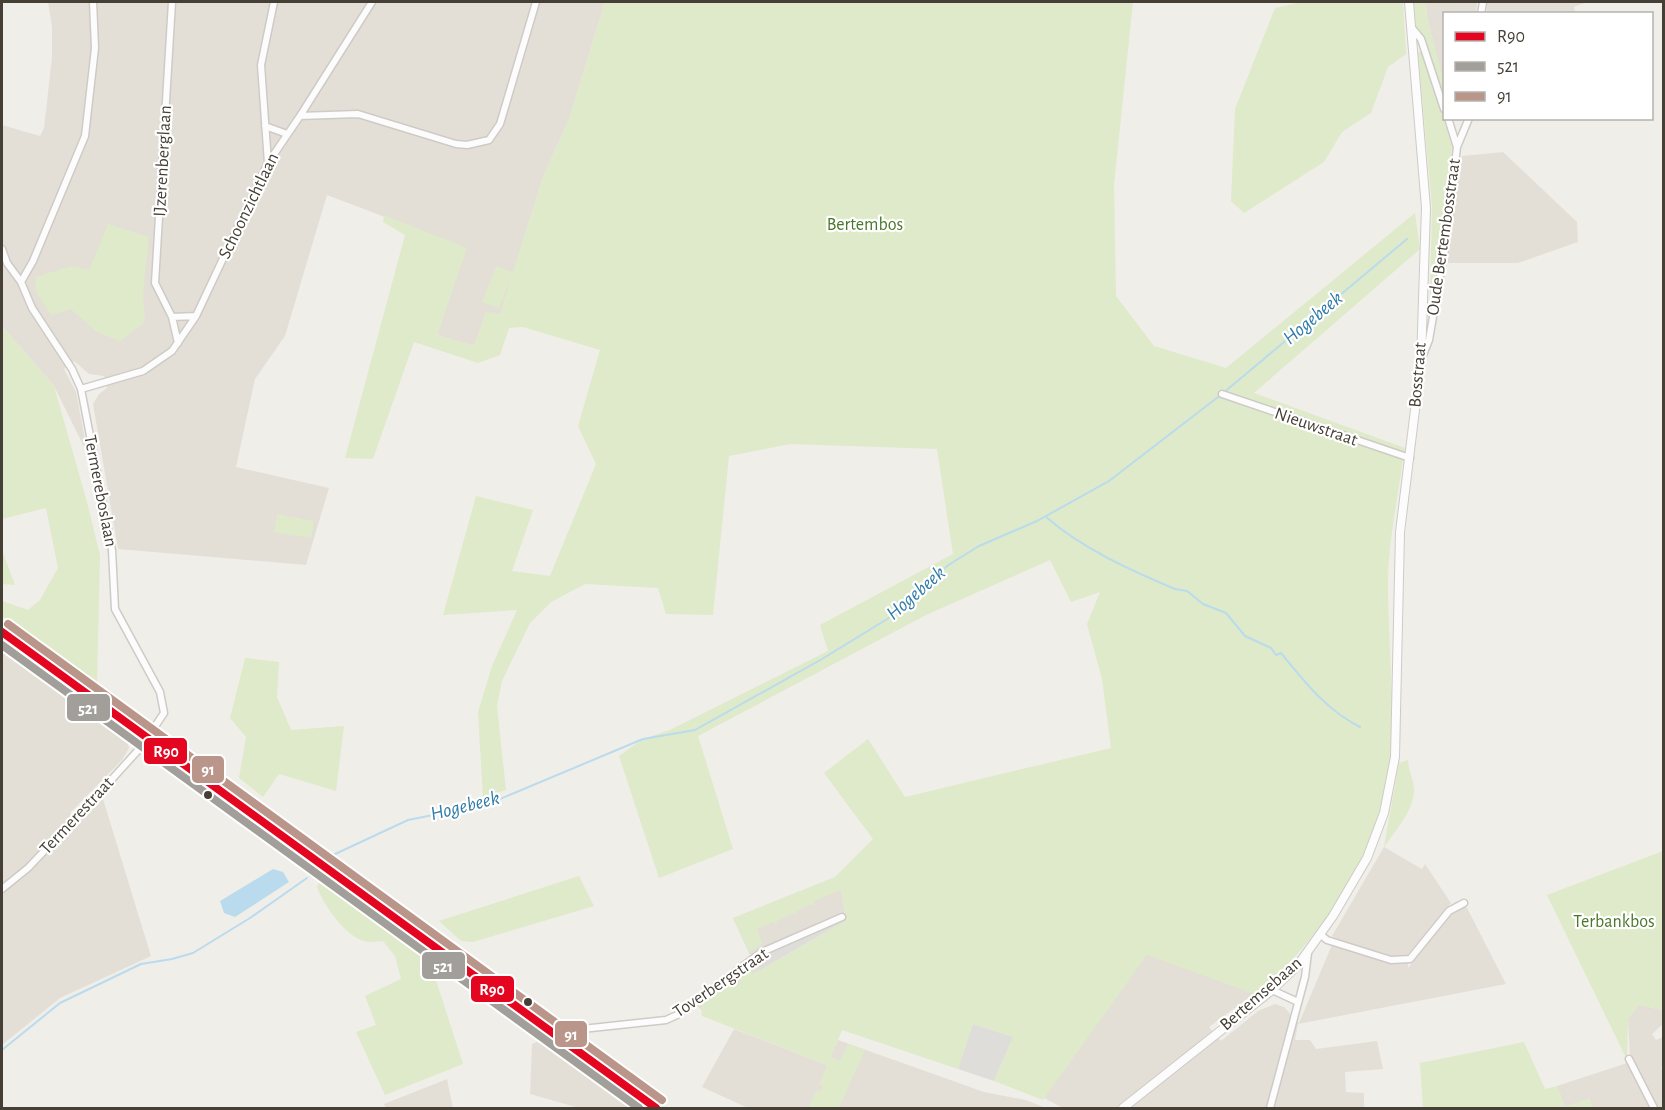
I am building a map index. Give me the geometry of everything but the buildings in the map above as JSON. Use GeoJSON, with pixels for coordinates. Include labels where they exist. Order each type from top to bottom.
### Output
{"type":"FeatureCollection","features":[{"type":"Feature","properties":{"kind":"main road"},"geometry":{"type":"LineString","coordinates":[[2,632],[656,1108]]}},
{"type":"Feature","properties":{"kind":"street"},"geometry":{"type":"LineString","coordinates":[[21,282],[33,261],[85,136],[95,48],[93,2]]}},
{"type":"Feature","properties":{"kind":"street","name":"IJzerenberglaan"},"geometry":{"type":"LineString","coordinates":[[172,2],[155,283],[172,317],[178,343]]}},
{"type":"Feature","properties":{"kind":"street"},"geometry":{"type":"LineString","coordinates":[[268,163],[261,65],[273,2]]}},
{"type":"Feature","properties":{"kind":"street","name":"Schoonzichtlaan"},"geometry":{"type":"LineString","coordinates":[[81,389],[143,371],[162,360],[178,343],[196,316],[268,163],[372,2]]}},
{"type":"Feature","properties":{"kind":"street"},"geometry":{"type":"LineString","coordinates":[[300,116],[358,114],[456,144],[479,144],[489,140],[500,124],[536,2]]}},
{"type":"Feature","properties":{"kind":"street","name":"Bosstraat"},"geometry":{"type":"LineString","coordinates":[[1395,748],[1400,532],[1421,361],[1426,208],[1409,2]]}},
{"type":"Feature","properties":{"kind":"street"},"geometry":{"type":"LineString","coordinates":[[1412,28],[1421,39],[1443,107]]}},
{"type":"Feature","properties":{"kind":"street","name":"Oude Bertembosstraat"},"geometry":{"type":"LineString","coordinates":[[1449,120],[1457,147]]}},
{"type":"Feature","properties":{"kind":"street","name":"Oude Bertembosstraat"},"geometry":{"type":"LineString","coordinates":[[1421,361],[1429,340],[1446,242],[1457,147],[1468,120]]}},
{"type":"Feature","properties":{"kind":"street"},"geometry":{"type":"LineString","coordinates":[[265,126],[287,134]]}},
{"type":"Feature","properties":{"kind":"street","name":"Termereboslaan"},"geometry":{"type":"LineString","coordinates":[[2,249],[21,282],[32,308],[72,369],[81,389],[112,550],[115,609],[164,700],[162,717],[148,738]]}},
{"type":"Feature","properties":{"kind":"street"},"geometry":{"type":"LineString","coordinates":[[172,317],[196,316]]}},
{"type":"Feature","properties":{"kind":"street","name":"Nieuwstraat"},"geometry":{"type":"LineString","coordinates":[[1222,394],[1410,458]]}},
{"type":"Feature","properties":{"kind":"street","name":"Termerestraat"},"geometry":{"type":"LineString","coordinates":[[2,889],[28,868],[148,738]]}},
{"type":"Feature","properties":{"kind":"street","name":"Bertemsebaan"},"geometry":{"type":"LineString","coordinates":[[1123,1108],[1272,990],[1321,935],[1367,858],[1377,835],[1390,790],[1395,748]]}},
{"type":"Feature","properties":{"kind":"street"},"geometry":{"type":"LineString","coordinates":[[1321,935],[1328,940],[1391,960],[1410,959],[1449,911],[1464,903]]}},
{"type":"Feature","properties":{"kind":"street","name":"Toverbergstraat"},"geometry":{"type":"LineString","coordinates":[[562,1040],[569,1033],[582,1029],[666,1020],[677,1015],[762,952],[842,917]]}},
{"type":"Feature","properties":{"kind":"street"},"geometry":{"type":"LineString","coordinates":[[1270,1108],[1305,977],[1308,952]]}},
{"type":"Feature","properties":{"kind":"street"},"geometry":{"type":"LineString","coordinates":[[1272,990],[1298,1002]]}},
{"type":"Feature","properties":{"kind":"street"},"geometry":{"type":"LineString","coordinates":[[1629,1059],[1654,1108]]}},
{"type":"Feature","properties":{"kind":"shaded area"},"geometry":{"type":"Polygon","coordinates":[[[48,2],[605,2],[569,119],[543,177],[500,315],[486,313],[474,346],[437,335],[466,248],[327,195],[285,336],[255,379],[236,467],[329,488],[306,565],[118,549],[93,404],[99,394],[107,388],[104,376],[89,374],[74,361],[64,369],[76,392],[88,455],[54,386],[2,326],[2,125],[40,136],[44,128],[52,57],[52,27],[48,2]]]}},
{"type":"Feature","properties":{"kind":"shaded area"},"geometry":{"type":"Polygon","coordinates":[[[1426,2],[1477,2],[1476,12],[1443,12],[1443,82],[1427,17],[1426,2]]]}},
{"type":"Feature","properties":{"kind":"shaded area"},"geometry":{"type":"Polygon","coordinates":[[[1487,2],[1587,2],[1574,7],[1575,12],[1487,12],[1487,2]]]}},
{"type":"Feature","properties":{"kind":"shaded area"},"geometry":{"type":"Polygon","coordinates":[[[1503,152],[1577,222],[1578,242],[1518,263],[1445,263],[1462,156],[1503,152]]]}},
{"type":"Feature","properties":{"kind":"shaded area"},"geometry":{"type":"Polygon","coordinates":[[[2,641],[127,738],[129,748],[122,760],[70,813],[83,819],[103,799],[151,956],[60,998],[2,1045],[2,641]]]}},
{"type":"Feature","properties":{"kind":"shaded area"},"geometry":{"type":"Polygon","coordinates":[[[1384,847],[1422,869],[1425,864],[1451,903],[1408,954],[1408,968],[1452,912],[1465,904],[1506,984],[1298,1024],[1295,1040],[1310,1040],[1316,1049],[1377,1041],[1383,1069],[1345,1072],[1346,1092],[1364,1093],[1364,1108],[1063,1108],[1044,1098],[1147,932],[1258,991],[1209,1027],[1221,1041],[1258,1011],[1275,1004],[1284,1007],[1299,1023],[1331,947],[1334,937],[1332,936],[1384,847]]]}},
{"type":"Feature","properties":{"kind":"shaded area"},"geometry":{"type":"Polygon","coordinates":[[[841,890],[846,920],[753,974],[759,1011],[702,1010],[690,1001],[750,955],[733,918],[841,890]]]}},
{"type":"Feature","properties":{"kind":"shaded area"},"geometry":{"type":"Polygon","coordinates":[[[842,917],[846,920],[760,970],[752,960],[842,917]]]}},
{"type":"Feature","properties":{"kind":"shaded area"},"geometry":{"type":"Polygon","coordinates":[[[1639,1005],[1663,1010],[1663,1024],[1652,1034],[1656,1040],[1663,1037],[1663,1067],[1661,1068],[1663,1108],[1593,1108],[1589,1099],[1565,1107],[1557,1086],[1627,1063],[1638,1083],[1644,1081],[1630,1058],[1628,1018],[1639,1005]]]}},
{"type":"Feature","properties":{"kind":"shaded area"},"geometry":{"type":"Polygon","coordinates":[[[973,1024],[1013,1037],[994,1081],[958,1069],[973,1024]]]}},
{"type":"Feature","properties":{"kind":"shaded area"},"geometry":{"type":"Polygon","coordinates":[[[734,1029],[827,1065],[838,1040],[984,1092],[1026,1100],[1046,1108],[748,1108],[702,1087],[734,1029]]]}},
{"type":"Feature","properties":{"kind":"shaded area"},"geometry":{"type":"Polygon","coordinates":[[[541,1040],[634,1108],[579,1108],[530,1094],[532,1044],[541,1040]]]}},
{"type":"Feature","properties":{"kind":"shaded area"},"geometry":{"type":"Polygon","coordinates":[[[447,1079],[453,1108],[386,1108],[384,1104],[447,1079]]]}},
{"type":"Feature","properties":{"kind":"green space","name":"Bertembos"},"geometry":{"type":"Polygon","coordinates":[[[605,2],[1133,2],[1114,185],[1116,296],[1154,346],[1226,368],[1415,213],[1420,249],[1254,393],[1405,448],[1388,567],[1391,746],[1378,818],[1365,851],[1329,914],[1283,970],[1257,995],[1147,955],[1043,1100],[994,1081],[1013,1037],[973,1024],[958,1069],[842,1030],[831,1057],[840,1061],[848,1044],[865,1050],[839,1108],[808,1108],[816,1091],[819,1092],[823,1086],[819,1084],[827,1065],[702,1016],[701,1006],[731,981],[735,986],[740,985],[738,976],[750,967],[753,974],[846,920],[841,890],[814,901],[816,906],[812,904],[796,911],[797,915],[793,913],[777,921],[775,925],[774,922],[757,929],[762,944],[749,952],[733,918],[835,877],[873,839],[824,773],[868,739],[905,797],[1111,748],[1102,679],[1087,624],[1100,592],[1071,602],[1050,560],[926,615],[698,736],[733,849],[659,878],[619,756],[643,739],[670,730],[828,651],[820,625],[953,554],[937,449],[791,444],[729,456],[713,615],[666,614],[658,588],[585,584],[551,602],[530,623],[502,681],[497,706],[506,790],[483,797],[478,712],[492,666],[517,610],[443,615],[476,496],[533,510],[512,571],[550,576],[596,464],[578,426],[600,350],[523,327],[509,328],[500,355],[478,363],[414,342],[373,459],[345,458],[405,235],[383,222],[384,215],[467,248],[437,335],[474,346],[486,312],[500,314],[543,177],[569,119],[605,2]]]}},
{"type":"Feature","properties":{"kind":"green space"},"geometry":{"type":"Polygon","coordinates":[[[1302,2],[1403,2],[1406,54],[1388,67],[1371,113],[1342,132],[1324,162],[1244,213],[1231,201],[1235,109],[1275,8],[1302,2]]]}},
{"type":"Feature","properties":{"kind":"green space"},"geometry":{"type":"Polygon","coordinates":[[[1414,2],[1426,2],[1429,26],[1441,73],[1443,94],[1421,33],[1416,28],[1414,2]]]}},
{"type":"Feature","properties":{"kind":"green space"},"geometry":{"type":"Polygon","coordinates":[[[1418,52],[1422,52],[1452,146],[1442,242],[1430,300],[1432,206],[1418,52]]]}},
{"type":"Feature","properties":{"kind":"green space"},"geometry":{"type":"Polygon","coordinates":[[[108,224],[149,237],[143,293],[145,322],[120,341],[97,332],[71,309],[51,315],[36,292],[35,277],[72,266],[89,270],[108,224]]]}},
{"type":"Feature","properties":{"kind":"green space"},"geometry":{"type":"Polygon","coordinates":[[[496,266],[513,272],[499,308],[482,302],[496,266]]]}},
{"type":"Feature","properties":{"kind":"green space"},"geometry":{"type":"Polygon","coordinates":[[[2,326],[54,386],[87,502],[100,555],[97,682],[2,616],[2,601],[28,610],[40,600],[58,568],[46,508],[2,519],[2,326]]]}},
{"type":"Feature","properties":{"kind":"green space"},"geometry":{"type":"Polygon","coordinates":[[[277,514],[314,521],[311,538],[274,532],[277,514]]]}},
{"type":"Feature","properties":{"kind":"green space"},"geometry":{"type":"Polygon","coordinates":[[[2,550],[15,585],[2,584],[2,550]]]}},
{"type":"Feature","properties":{"kind":"green space"},"geometry":{"type":"Polygon","coordinates":[[[245,658],[279,662],[277,697],[291,730],[344,726],[336,791],[279,774],[263,797],[239,778],[246,737],[230,718],[245,658]]]}},
{"type":"Feature","properties":{"kind":"green space"},"geometry":{"type":"Polygon","coordinates":[[[1408,760],[1414,788],[1413,800],[1384,847],[1399,763],[1408,760]]]}},
{"type":"Feature","properties":{"kind":"green space","name":"Terbankbos"},"geometry":{"type":"Polygon","coordinates":[[[1663,851],[1663,1010],[1639,1005],[1628,1018],[1627,1060],[1547,895],[1663,851]]]}},
{"type":"Feature","properties":{"kind":"green space"},"geometry":{"type":"Polygon","coordinates":[[[323,875],[446,969],[435,977],[463,1064],[385,1095],[356,1032],[376,1025],[365,996],[401,979],[395,956],[383,941],[364,941],[349,933],[342,926],[329,910],[317,887],[323,875]]]}},
{"type":"Feature","properties":{"kind":"green space"},"geometry":{"type":"Polygon","coordinates":[[[579,876],[594,906],[473,942],[461,941],[439,921],[579,876]]]}},
{"type":"Feature","properties":{"kind":"green space"},"geometry":{"type":"Polygon","coordinates":[[[1524,1042],[1545,1089],[1557,1086],[1565,1107],[1589,1099],[1593,1108],[1423,1108],[1420,1063],[1524,1042]]]}},
{"type":"Feature","properties":{"kind":"water"},"geometry":{"type":"Polygon","coordinates":[[[273,869],[283,872],[289,882],[235,917],[224,913],[220,901],[273,869]]]}},
{"type":"Feature","properties":{"kind":"waterway","name":"Hogebeek"},"geometry":{"type":"LineString","coordinates":[[333,855],[408,820],[488,804],[643,739],[695,730],[822,659],[897,613],[916,590],[950,564],[979,546],[1037,521],[1109,481],[1222,394],[1407,239]]}},
{"type":"Feature","properties":{"kind":"waterway"},"geometry":{"type":"LineString","coordinates":[[1046,517],[1075,539],[1108,558],[1175,589],[1187,591],[1203,604],[1226,613],[1245,636],[1271,648],[1276,655],[1281,653],[1326,704],[1360,727]]}},
{"type":"Feature","properties":{"kind":"waterway","name":"Hogebeek"},"geometry":{"type":"LineString","coordinates":[[310,876],[315,872]]}},
{"type":"Feature","properties":{"kind":"waterway","name":"Hogebeek"},"geometry":{"type":"LineString","coordinates":[[2,1050],[60,1003],[141,964],[193,953],[250,918],[307,878]]}},
{"type":"Feature","properties":{"kind":"transit line","name":"91"},"geometry":{"type":"LineString","coordinates":[[8,624],[662,1100]]}},
{"type":"Feature","properties":{"kind":"transit line","name":"R90"},"geometry":{"type":"LineString","coordinates":[[2,632],[656,1108]]}},
{"type":"Feature","properties":{"kind":"transit line","name":"521"},"geometry":{"type":"LineString","coordinates":[[2,645],[639,1108]]}}]}
